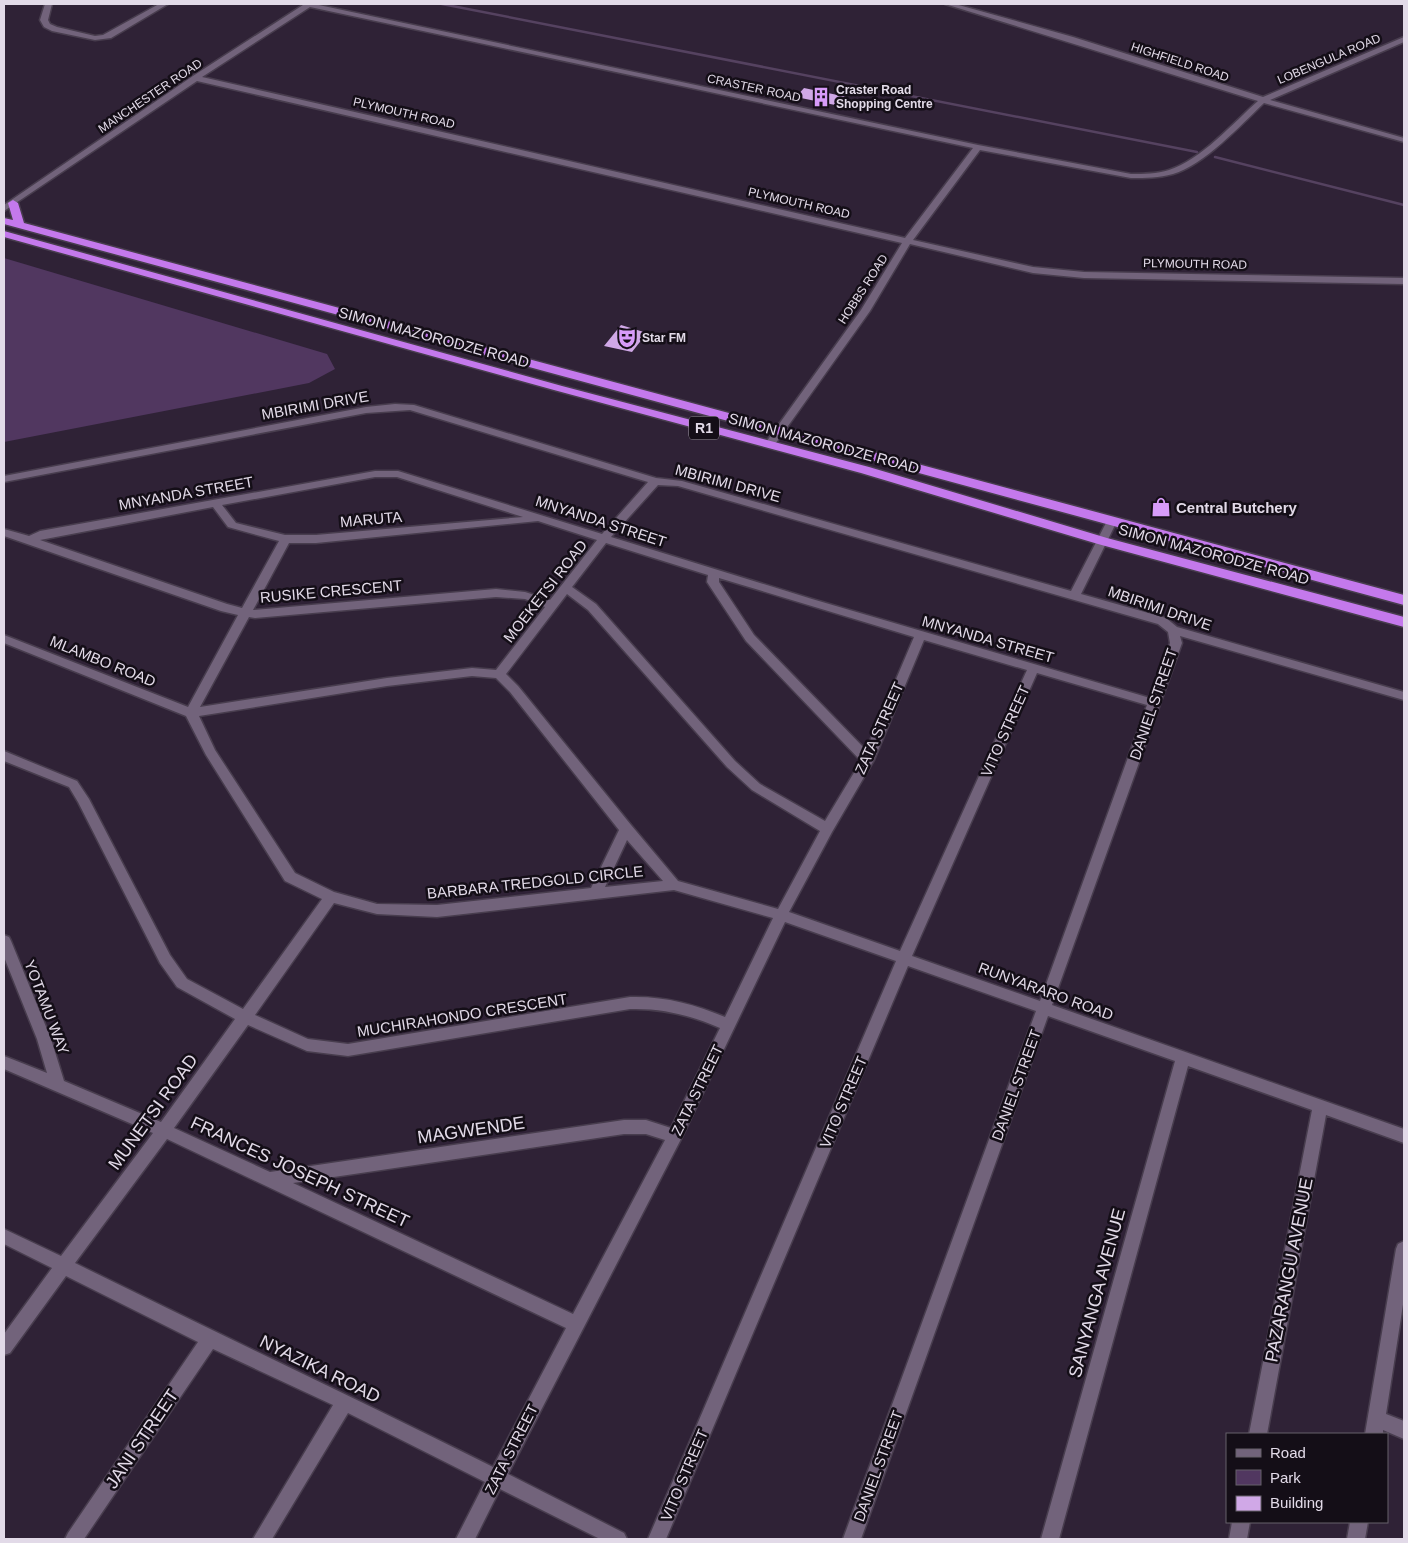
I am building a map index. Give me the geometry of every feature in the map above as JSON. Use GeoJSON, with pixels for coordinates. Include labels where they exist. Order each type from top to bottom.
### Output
{"type":"FeatureCollection","features":[{"type":"Feature","properties":{"kind":"highway"},"geometry":{"type":"LineString","coordinates":[[8,206],[19,225]]}},
{"type":"Feature","properties":{"kind":"highway","name":"SIMON MAZORODZE ROAD"},"geometry":{"type":"LineString","coordinates":[[4,220],[1404,600]]}},
{"type":"Feature","properties":{"kind":"highway"},"geometry":{"type":"LineString","coordinates":[[4,226],[24,232],[39,244]]}},
{"type":"Feature","properties":{"kind":"highway","name":"SIMON MAZORODZE ROAD"},"geometry":{"type":"LineString","coordinates":[[4,234],[865,470],[1103,541],[1404,622]]}},
{"type":"Feature","properties":{"kind":"highway"},"geometry":{"type":"LineString","coordinates":[[778,431],[793,443],[836,454],[865,470]]}},
{"type":"Feature","properties":{"kind":"street"},"geometry":{"type":"LineString","coordinates":[[48,4],[44,20],[47,25],[55,29],[95,38],[108,36],[164,4]]}},
{"type":"Feature","properties":{"kind":"street","name":"CRASTER ROAD"},"geometry":{"type":"LineString","coordinates":[[308,4],[978,146],[1131,176],[1155,176],[1186,166],[1215,144],[1263,100]]}},
{"type":"Feature","properties":{"kind":"street","name":"MANCHESTER ROAD"},"geometry":{"type":"LineString","coordinates":[[8,206],[308,4]]}},
{"type":"Feature","properties":{"kind":"street","name":"HIGHFIELD ROAD"},"geometry":{"type":"LineString","coordinates":[[948,4],[1263,100],[1404,140]]}},
{"type":"Feature","properties":{"kind":"street","name":"LOBENGULA ROAD"},"geometry":{"type":"LineString","coordinates":[[1263,100],[1404,39]]}},
{"type":"Feature","properties":{"kind":"street","name":"PLYMOUTH ROAD"},"geometry":{"type":"LineString","coordinates":[[196,78],[1053,273],[1404,281]]}},
{"type":"Feature","properties":{"kind":"street","name":"HOBBS ROAD"},"geometry":{"type":"LineString","coordinates":[[769,445],[865,311],[908,240],[978,146]]}},
{"type":"Feature","properties":{"kind":"street","name":"MBIRIMI DRIVE"},"geometry":{"type":"LineString","coordinates":[[4,479],[394,407],[411,407],[655,481],[678,483],[1075,595],[1162,621],[1173,630],[1404,696]]}},
{"type":"Feature","properties":{"kind":"street","name":"MNYANDA STREET"},"geometry":{"type":"LineString","coordinates":[[30,540],[40,534],[389,473],[541,518],[920,636],[1034,667],[1154,703]]}},
{"type":"Feature","properties":{"kind":"street","name":"MOEKETSI ROAD"},"geometry":{"type":"LineString","coordinates":[[499,674],[604,538],[655,481]]}},
{"type":"Feature","properties":{"kind":"street","name":"MARUTA"},"geometry":{"type":"LineString","coordinates":[[216,504],[232,525],[285,539],[316,539],[541,518]]}},
{"type":"Feature","properties":{"kind":"street"},"geometry":{"type":"LineString","coordinates":[[1075,595],[1112,521]]}},
{"type":"Feature","properties":{"kind":"street","name":"RUSIKE CRESCENT"},"geometry":{"type":"LineString","coordinates":[[4,532],[216,605],[255,614],[496,593],[517,593],[533,596],[552,606]]}},
{"type":"Feature","properties":{"kind":"street"},"geometry":{"type":"LineString","coordinates":[[191,713],[285,539]]}},
{"type":"Feature","properties":{"kind":"street"},"geometry":{"type":"LineString","coordinates":[[714,573],[712,582],[750,638],[868,760]]}},
{"type":"Feature","properties":{"kind":"street"},"geometry":{"type":"LineString","coordinates":[[566,588],[592,606],[737,770],[756,786],[827,829]]}},
{"type":"Feature","properties":{"kind":"street","name":"DANIEL STREET"},"geometry":{"type":"LineString","coordinates":[[852,1539],[1176,643],[1173,630]]}},
{"type":"Feature","properties":{"kind":"street","name":"ZATA STREET"},"geometry":{"type":"LineString","coordinates":[[465,1539],[675,1136],[781,915],[827,829],[868,760],[920,636]]}},
{"type":"Feature","properties":{"kind":"street","name":"MLAMBO ROAD"},"geometry":{"type":"LineString","coordinates":[[4,639],[191,713]]}},
{"type":"Feature","properties":{"kind":"street","name":"VITO STREET"},"geometry":{"type":"LineString","coordinates":[[657,1539],[904,958],[1034,667]]}},
{"type":"Feature","properties":{"kind":"street"},"geometry":{"type":"LineString","coordinates":[[191,713],[437,675],[472,672],[499,674]]}},
{"type":"Feature","properties":{"kind":"street","name":"BARBARA TREDGOLD CIRCLE"},"geometry":{"type":"LineString","coordinates":[[499,674],[514,689],[626,829],[674,885]]}},
{"type":"Feature","properties":{"kind":"street","name":"BARBARA TREDGOLD CIRCLE"},"geometry":{"type":"LineString","coordinates":[[191,713],[210,752],[290,877],[331,897],[377,909],[437,911],[596,892],[674,885]]}},
{"type":"Feature","properties":{"kind":"street","name":"MUCHIRAHONDO CRESCENT"},"geometry":{"type":"LineString","coordinates":[[4,756],[73,784],[83,799],[165,959],[182,983],[245,1017],[307,1045],[348,1050],[630,1003],[654,1002],[672,1005],[729,1025]]}},
{"type":"Feature","properties":{"kind":"street"},"geometry":{"type":"LineString","coordinates":[[596,892],[626,829]]}},
{"type":"Feature","properties":{"kind":"street","name":"RUNYARARO ROAD"},"geometry":{"type":"LineString","coordinates":[[674,885],[781,915],[1045,1007],[1404,1136]]}},
{"type":"Feature","properties":{"kind":"street","name":"MUNETSI ROAD"},"geometry":{"type":"LineString","coordinates":[[4,1347],[164,1130],[331,897]]}},
{"type":"Feature","properties":{"kind":"street","name":"YOTAMU WAY"},"geometry":{"type":"LineString","coordinates":[[4,941],[44,1039],[58,1086]]}},
{"type":"Feature","properties":{"kind":"street","name":"SANYANGA AVENUE"},"geometry":{"type":"LineString","coordinates":[[1050,1539],[1182,1057]]}},
{"type":"Feature","properties":{"kind":"street","name":"FRANCES JOSEPH STREET"},"geometry":{"type":"LineString","coordinates":[[4,1062],[164,1130],[271,1179],[576,1324]]}},
{"type":"Feature","properties":{"kind":"street","name":"PAZARANGU AVENUE"},"geometry":{"type":"LineString","coordinates":[[1258,1433],[1320,1106]]}},
{"type":"Feature","properties":{"kind":"street","name":"MAGWENDE"},"geometry":{"type":"LineString","coordinates":[[271,1179],[624,1127],[646,1127],[675,1136]]}},
{"type":"Feature","properties":{"kind":"street","name":"NYAZIKA ROAD"},"geometry":{"type":"LineString","coordinates":[[4,1236],[210,1339],[345,1402],[618,1539]]}},
{"type":"Feature","properties":{"kind":"street"},"geometry":{"type":"LineString","coordinates":[[1404,1249],[1375,1426],[1404,1430]]}},
{"type":"Feature","properties":{"kind":"street","name":"JANI STREET"},"geometry":{"type":"LineString","coordinates":[[74,1539],[210,1339]]}},
{"type":"Feature","properties":{"kind":"street"},"geometry":{"type":"LineString","coordinates":[[262,1539],[345,1402]]}},
{"type":"Feature","properties":{"kind":"street"},"geometry":{"type":"LineString","coordinates":[[1238,1539],[1241,1523]]}},
{"type":"Feature","properties":{"kind":"street"},"geometry":{"type":"LineString","coordinates":[[1356,1539],[1359,1523]]}},
{"type":"Feature","properties":{"kind":"green space"},"geometry":{"type":"Polygon","coordinates":[[[4,258],[327,354],[335,369],[309,383],[4,442],[4,258]]]}},
{"type":"Feature","properties":{"kind":"building","name":"Craster Road Shopping Centre"},"geometry":{"type":"Polygon","coordinates":[[[804,88],[847,97],[840,106],[796,97],[804,88]]]}},
{"type":"Feature","properties":{"kind":"building","name":"Star FM"},"geometry":{"type":"Polygon","coordinates":[[[621,325],[647,333],[632,352],[604,346],[621,325]]]}},
{"type":"Feature","properties":{"kind":"waterway"},"geometry":{"type":"LineString","coordinates":[[442,4],[1197,152]]}},
{"type":"Feature","properties":{"kind":"waterway"},"geometry":{"type":"LineString","coordinates":[[1215,157],[1404,205]]}},
{"type":"Feature","properties":{"kind":"place","name":"Craster Road Shopping Centre"},"geometry":{"type":"Point","coordinates":[821,97]}},
{"type":"Feature","properties":{"kind":"place","name":"Star FM"},"geometry":{"type":"Point","coordinates":[627,338]}},
{"type":"Feature","properties":{"kind":"place","name":"Central Butchery"},"geometry":{"type":"Point","coordinates":[1161,507]}}]}
